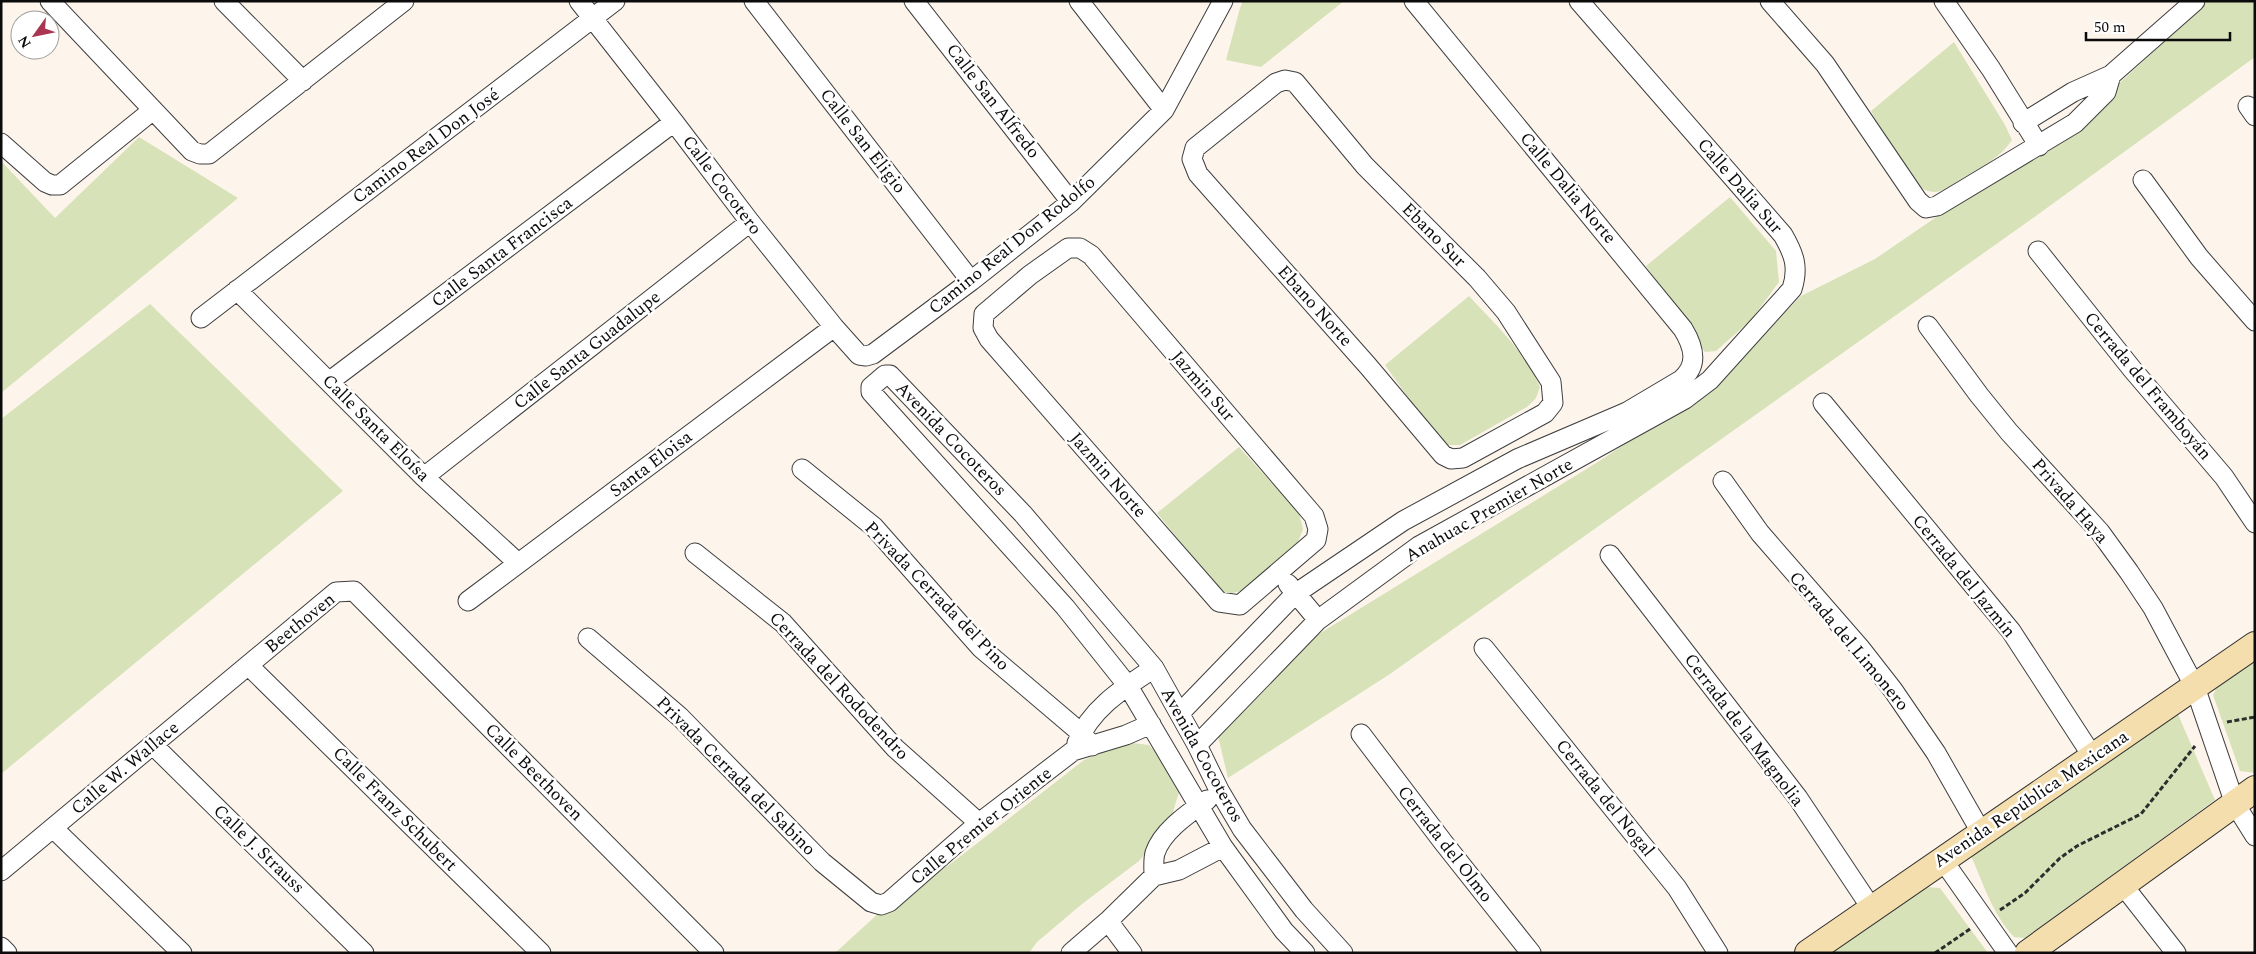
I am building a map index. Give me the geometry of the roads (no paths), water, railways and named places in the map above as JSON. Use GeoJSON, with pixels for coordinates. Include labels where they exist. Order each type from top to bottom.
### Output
{"type":"FeatureCollection","features":[{"type":"Feature","properties":{"kind":"main road","name":"Avenida República Mexicana"},"geometry":{"type":"LineString","coordinates":[[1808,953],[1981,832],[2255,646]]}},
{"type":"Feature","properties":{"kind":"main road"},"geometry":{"type":"LineString","coordinates":[[2028,953],[2245,797]]}},
{"type":"Feature","properties":{"kind":"street"},"geometry":{"type":"LineString","coordinates":[[50,1],[192,151],[200,154],[209,154],[402,2]]}},
{"type":"Feature","properties":{"kind":"street"},"geometry":{"type":"LineString","coordinates":[[224,1],[303,81]]}},
{"type":"Feature","properties":{"kind":"street","name":"Calle Cocotero"},"geometry":{"type":"LineString","coordinates":[[579,1],[834,327],[859,355],[873,354]]}},
{"type":"Feature","properties":{"kind":"street","name":"Camino Real Don José"},"geometry":{"type":"LineString","coordinates":[[201,318],[615,1]]}},
{"type":"Feature","properties":{"kind":"street","name":"Calle San Eligio"},"geometry":{"type":"LineString","coordinates":[[754,1],[971,281]]}},
{"type":"Feature","properties":{"kind":"street","name":"Calle San Alfredo"},"geometry":{"type":"LineString","coordinates":[[914,1],[1071,202]]}},
{"type":"Feature","properties":{"kind":"street"},"geometry":{"type":"LineString","coordinates":[[1079,1],[1164,110]]}},
{"type":"Feature","properties":{"kind":"street","name":"Camino Real Don Rodolfo"},"geometry":{"type":"LineString","coordinates":[[873,354],[971,281],[1071,202],[1164,110],[1223,1]]}},
{"type":"Feature","properties":{"kind":"street","name":"Calle Dalia Norte"},"geometry":{"type":"LineString","coordinates":[[1414,1],[1683,329],[1694,352],[1693,363]]}},
{"type":"Feature","properties":{"kind":"street","name":"Calle Dalia Sur"},"geometry":{"type":"LineString","coordinates":[[1579,1],[1783,235],[1792,251],[1796,264],[1796,276],[1792,289],[1710,380]]}},
{"type":"Feature","properties":{"kind":"street"},"geometry":{"type":"LineString","coordinates":[[1770,1],[1825,64],[1918,201],[1926,208],[1937,206],[2075,123],[2106,92],[2111,76]]}},
{"type":"Feature","properties":{"kind":"street"},"geometry":{"type":"LineString","coordinates":[[1944,1],[1991,69],[2039,146]]}},
{"type":"Feature","properties":{"kind":"street"},"geometry":{"type":"LineString","coordinates":[[2023,123],[2073,92],[2111,76],[2185,5]]}},
{"type":"Feature","properties":{"kind":"street","name":"Ebano Sur"},"geometry":{"type":"LineString","coordinates":[[1239,110],[1276,83],[1285,80],[1295,82],[1365,166],[1477,278],[1506,312],[1551,382],[1553,403],[1545,413],[1502,438]]}},
{"type":"Feature","properties":{"kind":"street"},"geometry":{"type":"LineString","coordinates":[[1,143],[45,182],[60,185],[153,110]]}},
{"type":"Feature","properties":{"kind":"street","name":"Ebano Norte"},"geometry":{"type":"LineString","coordinates":[[1239,110],[1195,148],[1192,159],[1198,174],[1368,366],[1443,455],[1451,459],[1463,458],[1502,438]]}},
{"type":"Feature","properties":{"kind":"street","name":"Calle Santa Francisca"},"geometry":{"type":"LineString","coordinates":[[330,381],[674,122]]}},
{"type":"Feature","properties":{"kind":"street"},"geometry":{"type":"LineString","coordinates":[[2143,180],[2200,257],[2255,321]]}},
{"type":"Feature","properties":{"kind":"street","name":"Calle Santa Guadalupe"},"geometry":{"type":"LineString","coordinates":[[424,477],[750,222]]}},
{"type":"Feature","properties":{"kind":"street","name":"Jazmin Sur"},"geometry":{"type":"LineString","coordinates":[[1030,275],[1068,248],[1080,248],[1091,255],[1314,516],[1318,529],[1316,540],[1280,572]]}},
{"type":"Feature","properties":{"kind":"street","name":"Cerrada del Framboyán"},"geometry":{"type":"LineString","coordinates":[[2038,251],[2132,369],[2224,477],[2255,523]]}},
{"type":"Feature","properties":{"kind":"street","name":"Jazmin Norte"},"geometry":{"type":"LineString","coordinates":[[1030,275],[984,314],[984,328],[989,339],[1219,602],[1240,605],[1280,572]]}},
{"type":"Feature","properties":{"kind":"street","name":"Calle Santa Eloísa"},"geometry":{"type":"LineString","coordinates":[[237,290],[424,477],[518,563]]}},
{"type":"Feature","properties":{"kind":"street","name":"Privada Haya"},"geometry":{"type":"LineString","coordinates":[[1928,326],[1979,395],[2094,526],[2129,572],[2153,608],[2195,687],[2209,730],[2245,797],[2255,836]]}},
{"type":"Feature","properties":{"kind":"street","name":"Santa Eloisa"},"geometry":{"type":"LineString","coordinates":[[468,601],[834,327]]}},
{"type":"Feature","properties":{"kind":"street"},"geometry":{"type":"LineString","coordinates":[[1693,363],[1710,380]]}},
{"type":"Feature","properties":{"kind":"street","name":"Anahuac Premier Norte"},"geometry":{"type":"LineString","coordinates":[[1197,745],[1318,620],[1419,546],[1534,483],[1632,420],[1682,380],[1693,363]]}},
{"type":"Feature","properties":{"kind":"street","name":"Avenida Cocoteros"},"geometry":{"type":"LineString","coordinates":[[1305,953],[1284,931],[1223,847],[1128,686],[1065,606],[871,392],[871,387],[885,375],[890,375],[1023,514],[1154,668],[1242,829],[1304,910],[1342,953]]}},
{"type":"Feature","properties":{"kind":"street","name":"Anahuac Premier Norte"},"geometry":{"type":"LineString","coordinates":[[1180,713],[1295,594],[1403,521],[1517,459],[1632,420],[1685,399],[1710,380]]}},
{"type":"Feature","properties":{"kind":"street","name":"Cerrada del Jazmín"},"geometry":{"type":"LineString","coordinates":[[1823,403],[2011,631],[2093,757]]}},
{"type":"Feature","properties":{"kind":"street"},"geometry":{"type":"LineString","coordinates":[[1502,438],[1534,483]]}},
{"type":"Feature","properties":{"kind":"street","name":"Privada Cerrada del Pino"},"geometry":{"type":"LineString","coordinates":[[802,469],[874,527],[981,648],[1082,743]]}},
{"type":"Feature","properties":{"kind":"street","name":"Cerrada del Limonero"},"geometry":{"type":"LineString","coordinates":[[1723,481],[1760,533],[1861,649],[1898,698],[1936,753],[1981,832]]}},
{"type":"Feature","properties":{"kind":"street","name":"Cerrada del Rododendro"},"geometry":{"type":"LineString","coordinates":[[695,553],[784,623],[895,748],[979,823]]}},
{"type":"Feature","properties":{"kind":"street","name":"Cerrada de la Magnolia"},"geometry":{"type":"LineString","coordinates":[[1610,555],[1798,798],[1872,909]]}},
{"type":"Feature","properties":{"kind":"street"},"geometry":{"type":"LineString","coordinates":[[1280,572],[1295,594],[1318,620]]}},
{"type":"Feature","properties":{"kind":"street","name":"Beethoven"},"geometry":{"type":"LineString","coordinates":[[249,666],[336,592],[354,591]]}},
{"type":"Feature","properties":{"kind":"street","name":"Calle Beethoven"},"geometry":{"type":"LineString","coordinates":[[354,591],[714,953]]}},
{"type":"Feature","properties":{"kind":"street","name":"Privada Cerrada del Sabino"},"geometry":{"type":"LineString","coordinates":[[588,638],[680,717],[822,862],[871,902],[881,905],[889,902]]}},
{"type":"Feature","properties":{"kind":"street","name":"Cerrada del Nogal"},"geometry":{"type":"LineString","coordinates":[[1484,648],[1677,888],[1718,953]]}},
{"type":"Feature","properties":{"kind":"street","name":"Calle W. Wallace"},"geometry":{"type":"LineString","coordinates":[[1,871],[249,666]]}},
{"type":"Feature","properties":{"kind":"street","name":"Calle Franz Schubert"},"geometry":{"type":"LineString","coordinates":[[249,666],[541,953]]}},
{"type":"Feature","properties":{"kind":"street","name":"Calle Premier Oriente"},"geometry":{"type":"LineString","coordinates":[[1082,743],[1090,720],[1100,708],[1154,668]]}},
{"type":"Feature","properties":{"kind":"street","name":"Calle Premier Oriente"},"geometry":{"type":"LineString","coordinates":[[889,902],[979,823],[1082,743],[1126,735],[1151,724]]}},
{"type":"Feature","properties":{"kind":"street","name":"Cerrada del Olmo"},"geometry":{"type":"LineString","coordinates":[[1361,734],[1531,953]]}},
{"type":"Feature","properties":{"kind":"street","name":"Calle J. Strauss"},"geometry":{"type":"LineString","coordinates":[[153,745],[364,953]]}},
{"type":"Feature","properties":{"kind":"street"},"geometry":{"type":"LineString","coordinates":[[1154,876],[1155,854],[1161,841],[1198,806],[1219,790]]}},
{"type":"Feature","properties":{"kind":"street"},"geometry":{"type":"LineString","coordinates":[[53,828],[182,953]]}},
{"type":"Feature","properties":{"kind":"street"},"geometry":{"type":"LineString","coordinates":[[1071,953],[1108,921],[1154,876],[1179,870],[1223,847]]}},
{"type":"Feature","properties":{"kind":"street"},"geometry":{"type":"LineString","coordinates":[[1942,859],[2008,953]]}},
{"type":"Feature","properties":{"kind":"street"},"geometry":{"type":"LineString","coordinates":[[2122,884],[2176,953]]}},
{"type":"Feature","properties":{"kind":"street"},"geometry":{"type":"LineString","coordinates":[[1108,921],[1132,953]]}},
{"type":"Feature","properties":{"kind":"street"},"geometry":{"type":"LineString","coordinates":[[1,947],[7,953]]}}]}
